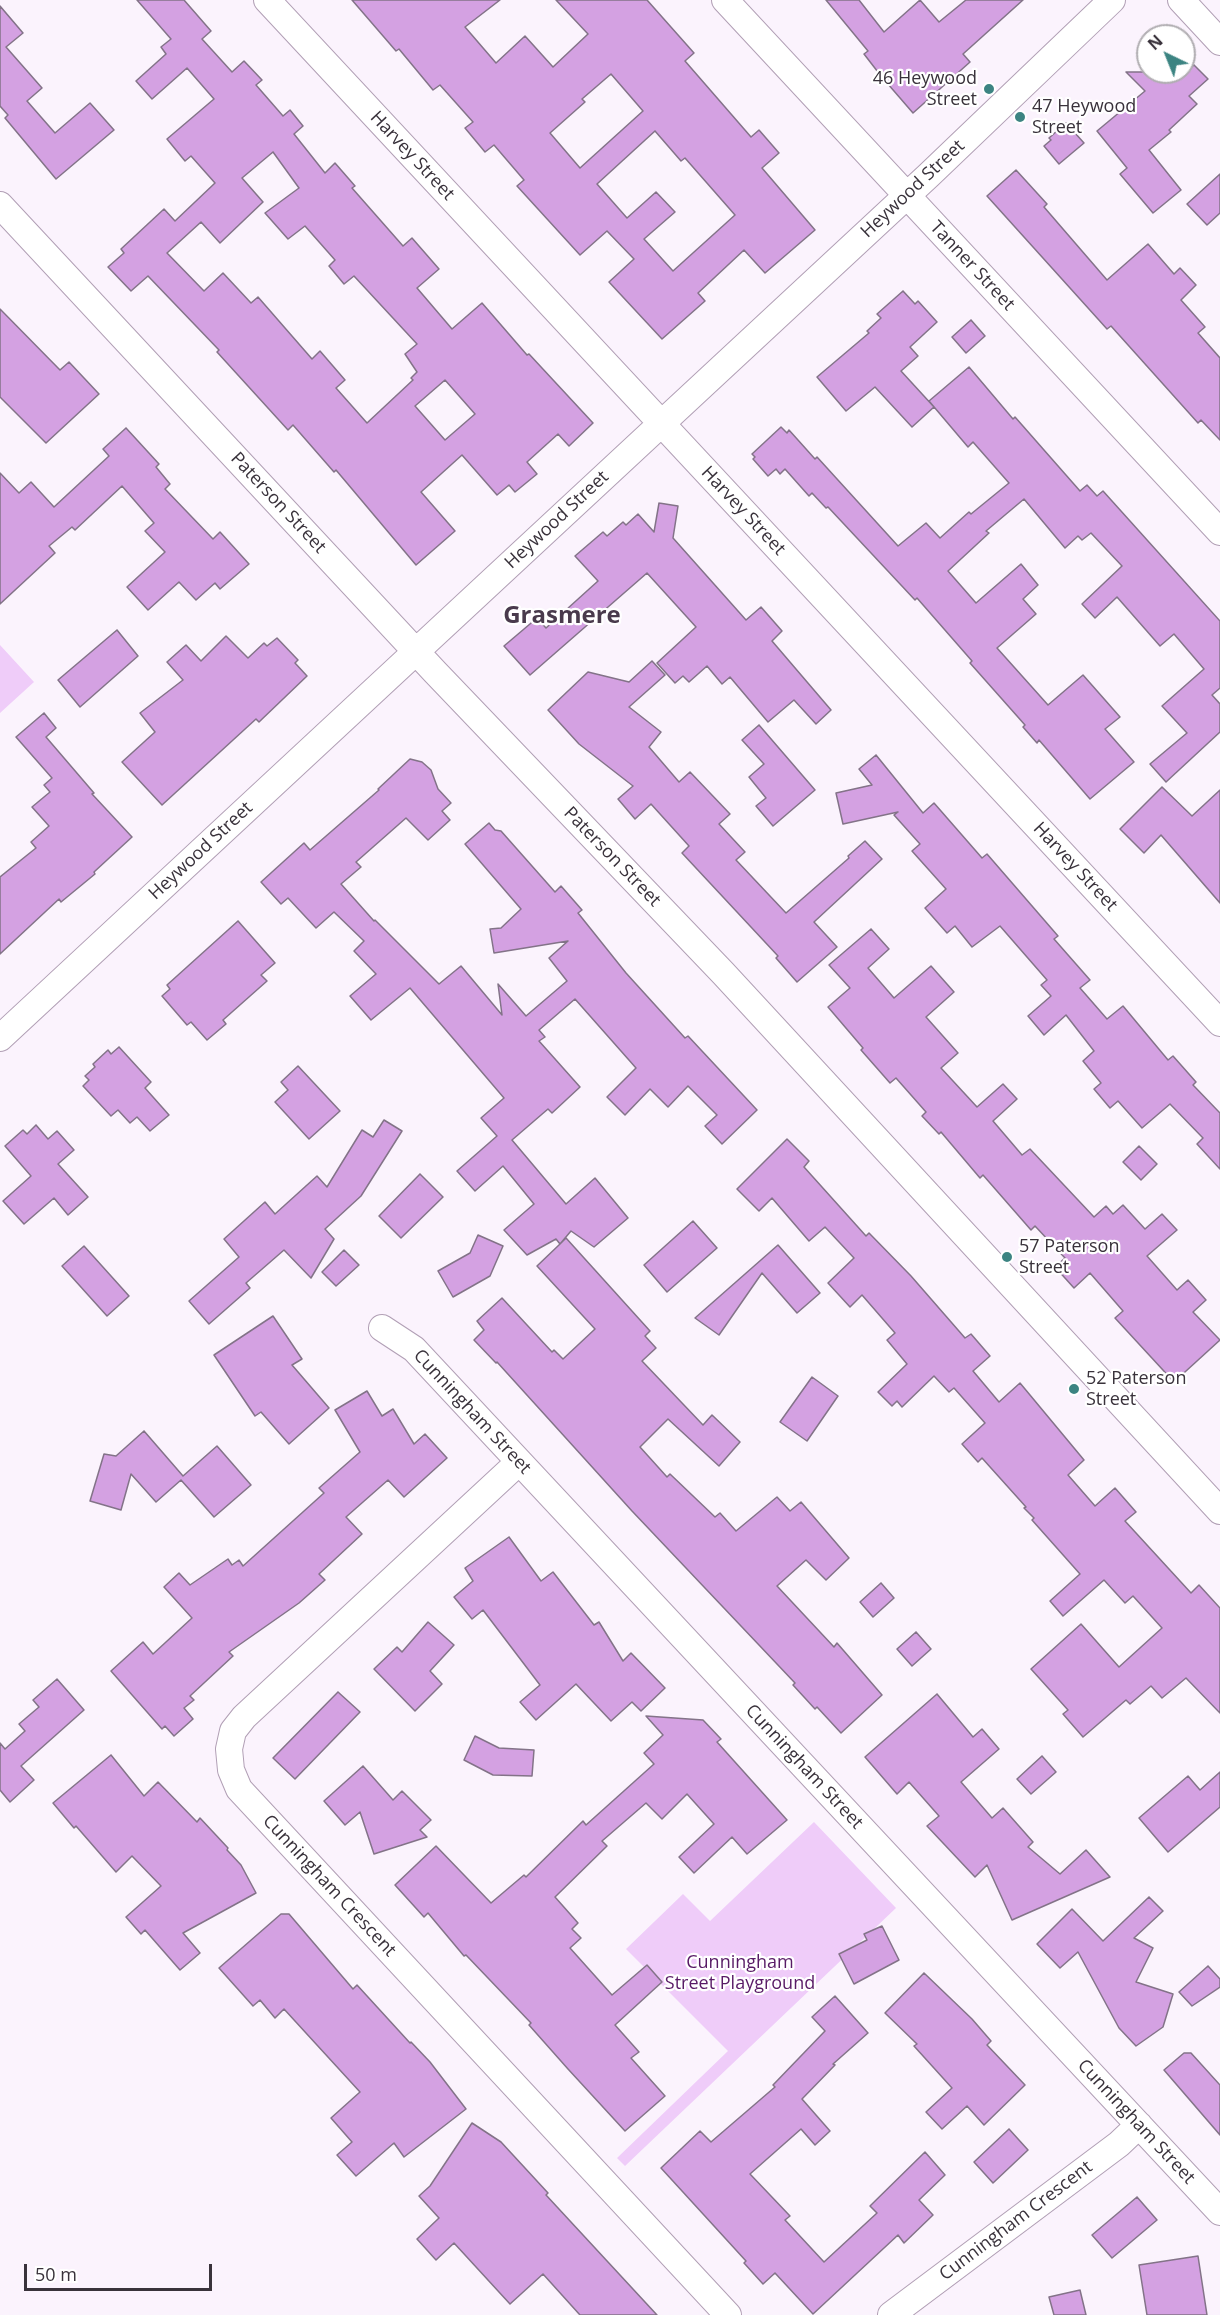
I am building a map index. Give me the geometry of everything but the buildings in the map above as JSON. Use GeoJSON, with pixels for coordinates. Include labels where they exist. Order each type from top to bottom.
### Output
{"type":"FeatureCollection","features":[{"type":"Feature","properties":{"kind":"street","name":"Harvey Street"},"geometry":{"type":"LineString","coordinates":[[267,0],[1220,1023]]}},
{"type":"Feature","properties":{"kind":"street","name":"Tanner Street"},"geometry":{"type":"LineString","coordinates":[[725,0],[1220,532]]}},
{"type":"Feature","properties":{"kind":"street","name":"Heywood Street"},"geometry":{"type":"LineString","coordinates":[[0,1038],[906,196],[1112,0]]}},
{"type":"Feature","properties":{"kind":"street"},"geometry":{"type":"LineString","coordinates":[[1181,0],[1220,42]]}},
{"type":"Feature","properties":{"kind":"street","name":"Paterson Street"},"geometry":{"type":"LineString","coordinates":[[0,206],[415,651],[723,973],[1220,1511]]}},
{"type":"Feature","properties":{"kind":"street","name":"Cunningham Street"},"geometry":{"type":"LineString","coordinates":[[382,1328],[414,1349],[1220,2212]]}},
{"type":"Feature","properties":{"kind":"street","name":"Cunningham Crescent"},"geometry":{"type":"LineString","coordinates":[[519,1462],[244,1717],[234,1731],[229,1749],[231,1770],[239,1789],[728,2315]]}},
{"type":"Feature","properties":{"kind":"street","name":"Cunningham Crescent"},"geometry":{"type":"LineString","coordinates":[[891,2315],[1119,2144],[1138,2126]]}},
{"type":"Feature","properties":{"kind":"green space"},"geometry":{"type":"Polygon","coordinates":[[[0,645],[34,682],[0,713],[0,645]]]}},
{"type":"Feature","properties":{"kind":"green space","name":"Cunningham Street Playground"},"geometry":{"type":"Polygon","coordinates":[[[814,1822],[896,1908],[625,2166],[617,2158],[728,2051],[626,1949],[683,1894],[710,1921],[814,1822]]]}},
{"type":"Feature","properties":{"kind":"place","name":"46 Heywood Street"},"geometry":{"type":"Point","coordinates":[989,89]}},
{"type":"Feature","properties":{"kind":"place","name":"47 Heywood Street"},"geometry":{"type":"Point","coordinates":[1020,117]}},
{"type":"Feature","properties":{"kind":"place","name":"57 Paterson Street"},"geometry":{"type":"Point","coordinates":[1007,1257]}},
{"type":"Feature","properties":{"kind":"place","name":"52 Paterson Street"},"geometry":{"type":"Point","coordinates":[1074,1389]}},
{"type":"Feature","properties":{"kind":"district","name":"Grasmere"},"geometry":{"type":"Point","coordinates":[562,616]}}]}
